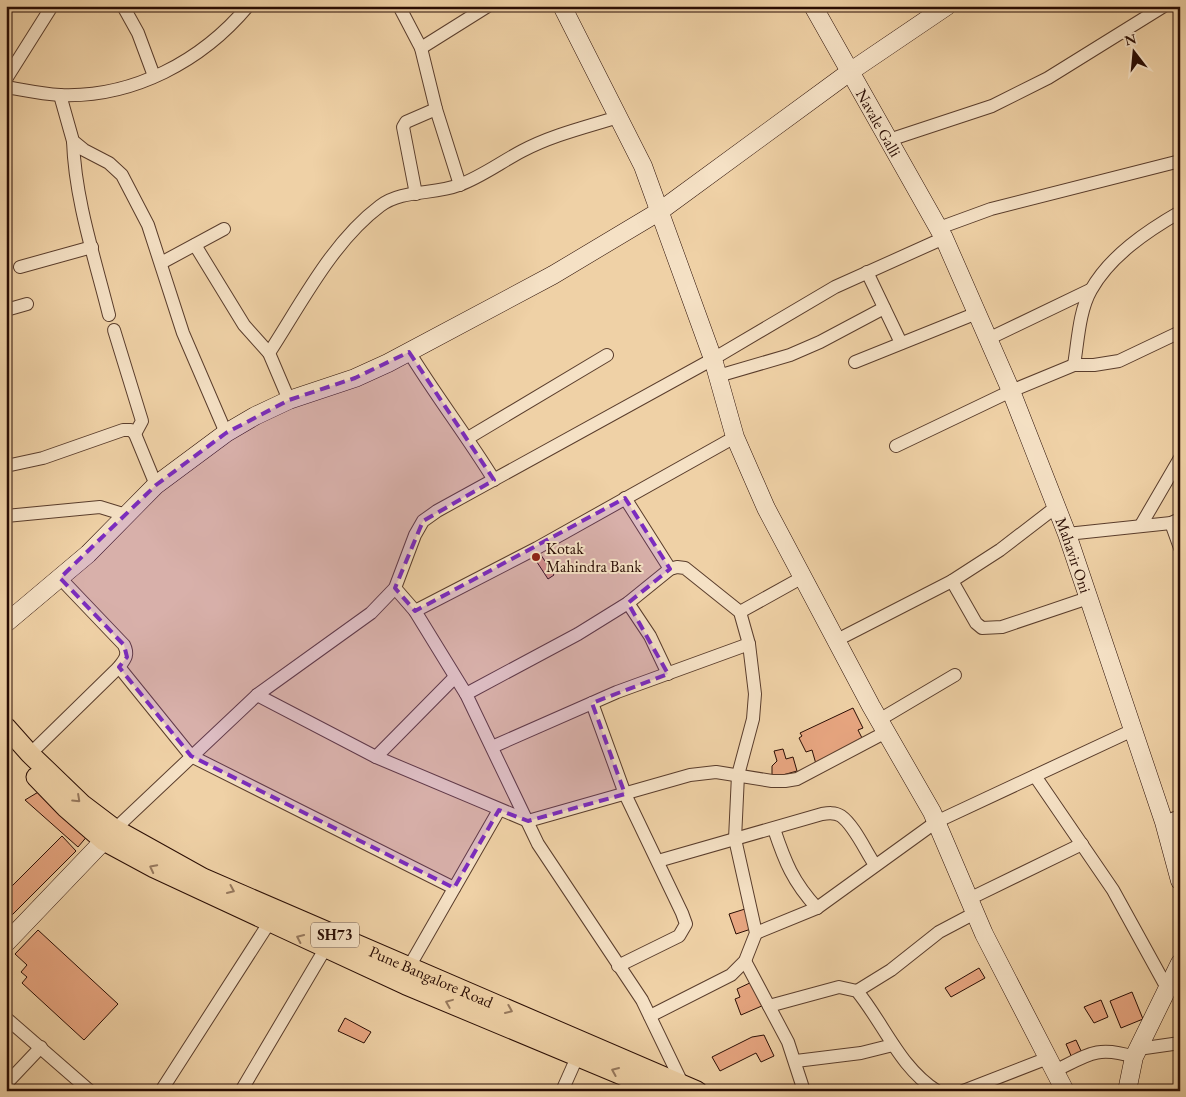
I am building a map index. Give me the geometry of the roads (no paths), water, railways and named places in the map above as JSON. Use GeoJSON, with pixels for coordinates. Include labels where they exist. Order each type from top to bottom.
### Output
{"type":"FeatureCollection","features":[{"type":"Feature","properties":{"kind":"main road","name":"Pune Bangalore Road"},"geometry":{"type":"LineString","coordinates":[[6,727],[110,835],[203,878],[690,1088]]}},
{"type":"Feature","properties":{"kind":"main road","name":"Pune Bangalore Road"},"geometry":{"type":"LineString","coordinates":[[6,746],[65,807],[110,835],[154,868],[406,985],[578,1055],[660,1091]]}},
{"type":"Feature","properties":{"kind":"street"},"geometry":{"type":"LineString","coordinates":[[6,79],[52,6]]}},
{"type":"Feature","properties":{"kind":"street"},"geometry":{"type":"LineString","coordinates":[[123,6],[138,33],[154,76]]}},
{"type":"Feature","properties":{"kind":"street"},"geometry":{"type":"LineString","coordinates":[[6,87],[60,94],[96,92],[131,86],[180,65],[230,28],[248,6]]}},
{"type":"Feature","properties":{"kind":"street"},"geometry":{"type":"LineString","coordinates":[[399,6],[421,48],[436,109],[460,185]]}},
{"type":"Feature","properties":{"kind":"street"},"geometry":{"type":"LineString","coordinates":[[421,48],[488,6]]}},
{"type":"Feature","properties":{"kind":"street"},"geometry":{"type":"LineString","coordinates":[[562,6],[643,166],[713,359],[735,437],[766,508],[882,726],[936,822],[972,906],[1064,1090]]}},
{"type":"Feature","properties":{"kind":"street","name":"Navale Galli"},"geometry":{"type":"LineString","coordinates":[[813,6],[942,233]]}},
{"type":"Feature","properties":{"kind":"street"},"geometry":{"type":"LineString","coordinates":[[6,623],[88,554],[156,485],[226,433],[255,416],[289,400],[356,378],[409,352],[553,275],[660,211],[851,71],[947,6]]}},
{"type":"Feature","properties":{"kind":"street"},"geometry":{"type":"LineString","coordinates":[[889,140],[992,106],[1048,78],[1164,6]]}},
{"type":"Feature","properties":{"kind":"street"},"geometry":{"type":"LineString","coordinates":[[60,94],[73,141],[76,172],[109,315]]}},
{"type":"Feature","properties":{"kind":"street"},"geometry":{"type":"LineString","coordinates":[[416,194],[403,127],[406,122],[436,109]]}},
{"type":"Feature","properties":{"kind":"street"},"geometry":{"type":"LineString","coordinates":[[269,353],[324,264],[352,231],[380,205],[396,197],[439,192],[460,185],[523,150],[557,136],[618,117]]}},
{"type":"Feature","properties":{"kind":"street"},"geometry":{"type":"LineString","coordinates":[[73,141],[84,150],[109,163],[122,175],[148,225],[184,333],[226,433]]}},
{"type":"Feature","properties":{"kind":"street"},"geometry":{"type":"LineString","coordinates":[[6,942],[110,835],[256,695],[371,613],[395,588],[423,521],[437,511],[713,359],[802,305],[991,209],[1180,161]]}},
{"type":"Feature","properties":{"kind":"street"},"geometry":{"type":"LineString","coordinates":[[1074,365],[1082,314],[1090,290],[1110,265],[1147,231],[1180,212]]}},
{"type":"Feature","properties":{"kind":"street"},"geometry":{"type":"LineString","coordinates":[[162,263],[224,229]]}},
{"type":"Feature","properties":{"kind":"street","name":"Mahavir Oni"},"geometry":{"type":"LineString","coordinates":[[942,233],[1011,391],[1067,534],[1133,730],[1172,819],[1180,881]]}},
{"type":"Feature","properties":{"kind":"street"},"geometry":{"type":"LineString","coordinates":[[195,245],[244,325],[269,353],[289,400]]}},
{"type":"Feature","properties":{"kind":"street"},"geometry":{"type":"LineString","coordinates":[[20,267],[92,247]]}},
{"type":"Feature","properties":{"kind":"street"},"geometry":{"type":"LineString","coordinates":[[867,272],[901,343]]}},
{"type":"Feature","properties":{"kind":"street"},"geometry":{"type":"LineString","coordinates":[[988,339],[1090,290]]}},
{"type":"Feature","properties":{"kind":"street"},"geometry":{"type":"LineString","coordinates":[[6,310],[27,304]]}},
{"type":"Feature","properties":{"kind":"street"},"geometry":{"type":"LineString","coordinates":[[718,376],[790,355],[820,342],[884,308]]}},
{"type":"Feature","properties":{"kind":"street"},"geometry":{"type":"LineString","coordinates":[[855,362],[977,312]]}},
{"type":"Feature","properties":{"kind":"street"},"geometry":{"type":"LineString","coordinates":[[114,330],[142,420],[135,434]]}},
{"type":"Feature","properties":{"kind":"street"},"geometry":{"type":"LineString","coordinates":[[896,446],[1011,391],[1074,365],[1094,365],[1118,361],[1180,332]]}},
{"type":"Feature","properties":{"kind":"street"},"geometry":{"type":"LineString","coordinates":[[409,352],[434,392],[468,438],[494,480]]}},
{"type":"Feature","properties":{"kind":"street"},"geometry":{"type":"LineString","coordinates":[[468,438],[607,355]]}},
{"type":"Feature","properties":{"kind":"street"},"geometry":{"type":"LineString","coordinates":[[6,466],[43,458],[123,430],[130,430],[135,434],[156,485]]}},
{"type":"Feature","properties":{"kind":"street"},"geometry":{"type":"LineString","coordinates":[[415,611],[537,548],[735,437]]}},
{"type":"Feature","properties":{"kind":"street"},"geometry":{"type":"LineString","coordinates":[[1141,525],[1180,458]]}},
{"type":"Feature","properties":{"kind":"street"},"geometry":{"type":"LineString","coordinates":[[626,498],[670,569]]}},
{"type":"Feature","properties":{"kind":"street"},"geometry":{"type":"LineString","coordinates":[[6,516],[100,507],[126,515]]}},
{"type":"Feature","properties":{"kind":"street"},"geometry":{"type":"LineString","coordinates":[[837,640],[952,581],[1000,550],[1056,507]]}},
{"type":"Feature","properties":{"kind":"street"},"geometry":{"type":"LineString","coordinates":[[1067,534],[1176,521],[1180,548]]}},
{"type":"Feature","properties":{"kind":"street"},"geometry":{"type":"LineString","coordinates":[[466,694],[578,634],[628,603],[670,569],[677,566],[685,568],[740,612],[749,644],[755,694],[753,719],[738,775],[735,839],[756,933],[745,961],[731,975],[650,1016]]}},
{"type":"Feature","properties":{"kind":"street"},"geometry":{"type":"LineString","coordinates":[[740,612],[803,577]]}},
{"type":"Feature","properties":{"kind":"street"},"geometry":{"type":"LineString","coordinates":[[30,754],[127,657],[124,645],[60,578]]}},
{"type":"Feature","properties":{"kind":"street"},"geometry":{"type":"LineString","coordinates":[[952,581],[976,623],[982,628],[1002,627],[1088,598]]}},
{"type":"Feature","properties":{"kind":"street"},"geometry":{"type":"LineString","coordinates":[[395,588],[415,611],[466,694],[538,844],[650,1016],[690,1088]]}},
{"type":"Feature","properties":{"kind":"street"},"geometry":{"type":"LineString","coordinates":[[628,603],[650,636],[668,674]]}},
{"type":"Feature","properties":{"kind":"street"},"geometry":{"type":"LineString","coordinates":[[492,747],[592,703],[749,644]]}},
{"type":"Feature","properties":{"kind":"street"},"geometry":{"type":"LineString","coordinates":[[119,667],[191,756],[454,888]]}},
{"type":"Feature","properties":{"kind":"street"},"geometry":{"type":"LineString","coordinates":[[256,695],[376,758],[528,821],[690,775],[716,772],[772,782],[796,779],[882,726],[955,675]]}},
{"type":"Feature","properties":{"kind":"street"},"geometry":{"type":"LineString","coordinates":[[376,758],[455,677]]}},
{"type":"Feature","properties":{"kind":"street"},"geometry":{"type":"LineString","coordinates":[[592,703],[625,794],[686,924],[679,936],[618,966]]}},
{"type":"Feature","properties":{"kind":"street"},"geometry":{"type":"LineString","coordinates":[[756,933],[817,908],[936,822],[1133,730]]}},
{"type":"Feature","properties":{"kind":"street"},"geometry":{"type":"LineString","coordinates":[[1035,776],[1113,890],[1167,988]]}},
{"type":"Feature","properties":{"kind":"street"},"geometry":{"type":"LineString","coordinates":[[410,967],[498,810]]}},
{"type":"Feature","properties":{"kind":"street"},"geometry":{"type":"LineString","coordinates":[[658,861],[822,814],[834,813],[841,816],[849,825],[875,866]]}},
{"type":"Feature","properties":{"kind":"street"},"geometry":{"type":"LineString","coordinates":[[774,829],[787,867],[797,886],[817,908]]}},
{"type":"Feature","properties":{"kind":"street"},"geometry":{"type":"LineString","coordinates":[[857,991],[891,970],[972,906],[1082,844]]}},
{"type":"Feature","properties":{"kind":"street"},"geometry":{"type":"LineString","coordinates":[[161,1091],[269,923]]}},
{"type":"Feature","properties":{"kind":"street"},"geometry":{"type":"LineString","coordinates":[[245,1090],[325,949]]}},
{"type":"Feature","properties":{"kind":"street"},"geometry":{"type":"LineString","coordinates":[[745,961],[788,1042],[796,1061],[804,1091]]}},
{"type":"Feature","properties":{"kind":"street"},"geometry":{"type":"LineString","coordinates":[[1127,1091],[1136,1053],[1180,962]]}},
{"type":"Feature","properties":{"kind":"street"},"geometry":{"type":"LineString","coordinates":[[769,1006],[840,987],[857,991],[893,1045],[924,1083],[937,1091]]}},
{"type":"Feature","properties":{"kind":"street"},"geometry":{"type":"LineString","coordinates":[[6,1018],[90,1091]]}},
{"type":"Feature","properties":{"kind":"street"},"geometry":{"type":"LineString","coordinates":[[963,1091],[1100,1051],[1136,1053],[1180,1043]]}},
{"type":"Feature","properties":{"kind":"street"},"geometry":{"type":"LineString","coordinates":[[796,1061],[861,1053],[893,1045]]}},
{"type":"Feature","properties":{"kind":"street"},"geometry":{"type":"LineString","coordinates":[[6,1084],[41,1047]]}},
{"type":"Feature","properties":{"kind":"street"},"geometry":{"type":"LineString","coordinates":[[562,1091],[578,1055]]}},
{"type":"Feature","properties":{"kind":"place","name":"Kotak Mahindra Bank"},"geometry":{"type":"Point","coordinates":[536,557]}}]}
